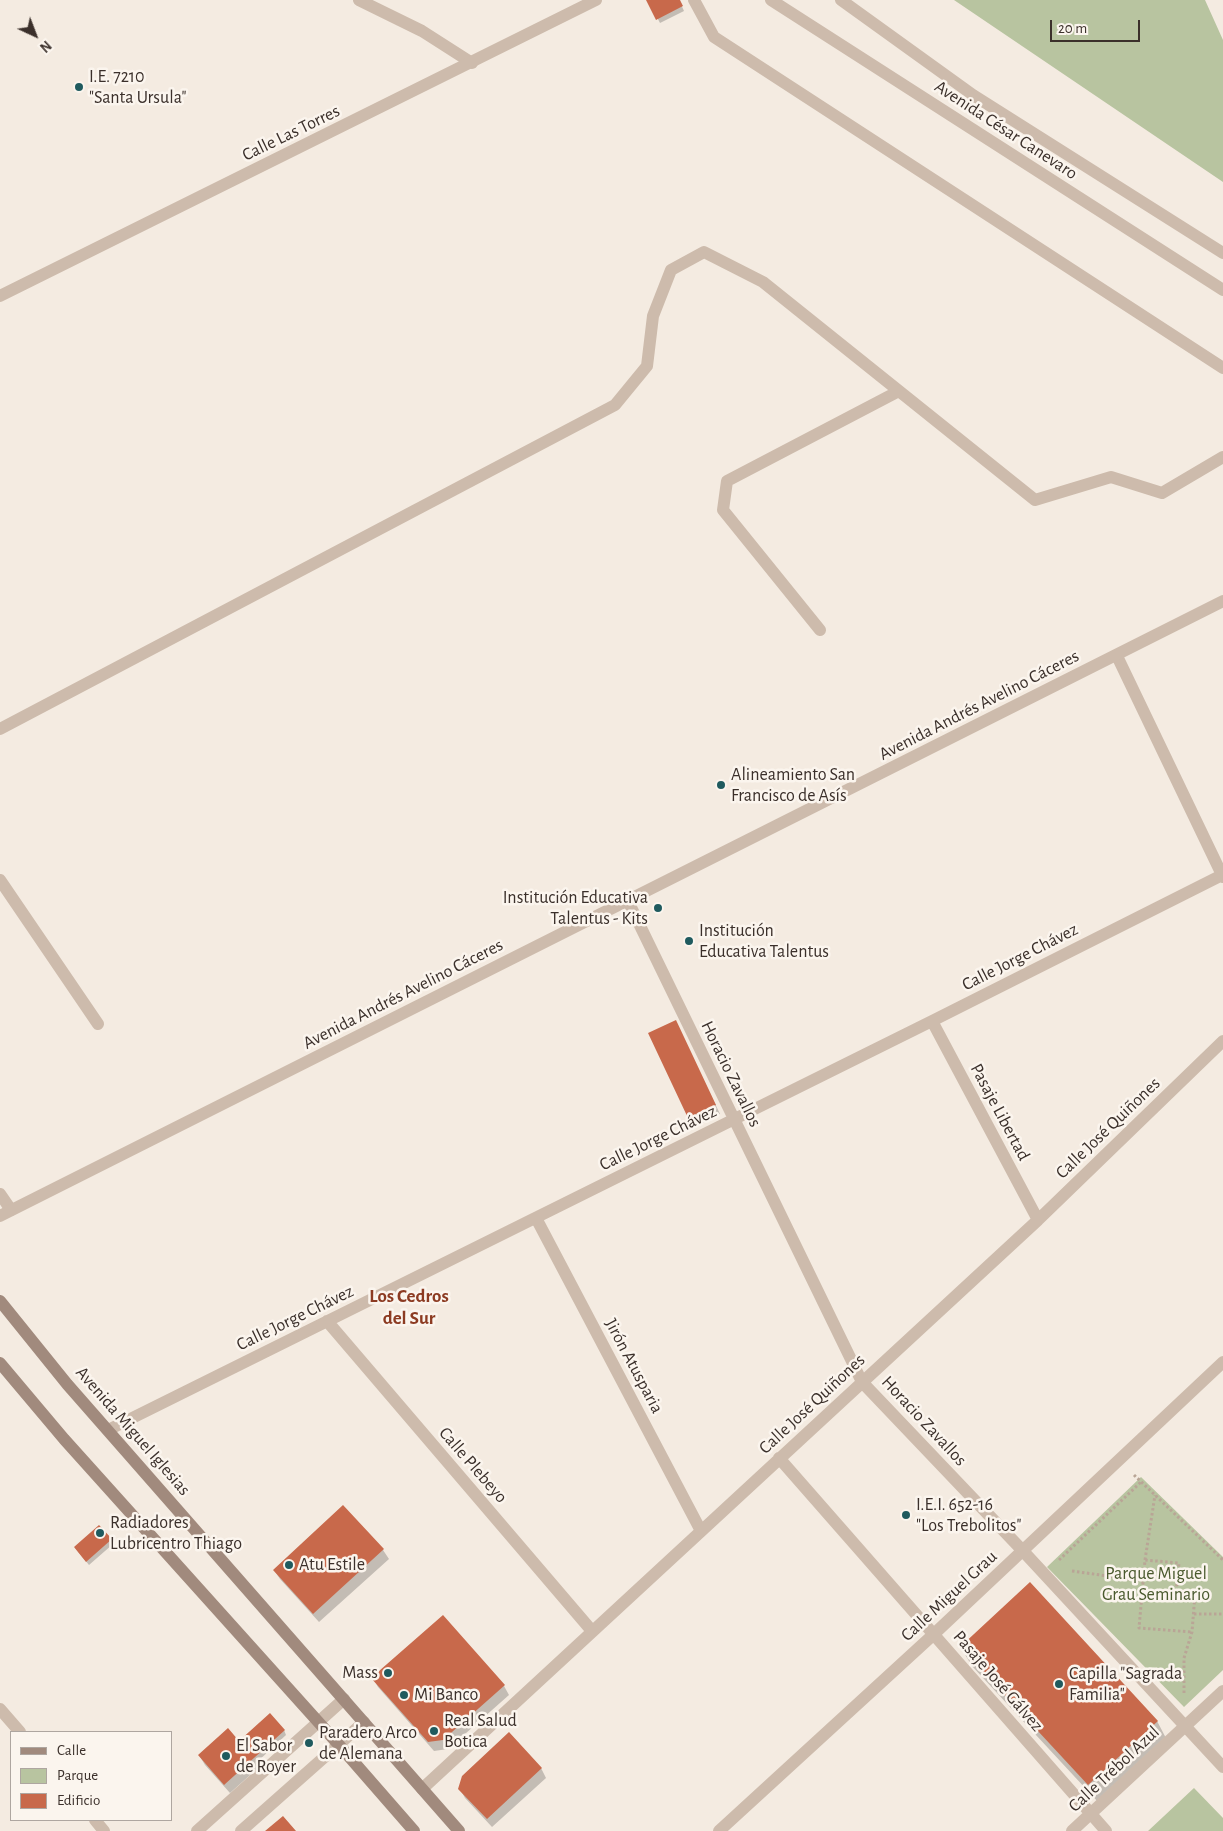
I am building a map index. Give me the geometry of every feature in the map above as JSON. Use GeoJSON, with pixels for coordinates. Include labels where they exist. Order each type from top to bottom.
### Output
{"type":"FeatureCollection","features":[{"type":"Feature","properties":{"kind":"main road","name":"Avenida Miguel Iglesias"},"geometry":{"type":"LineString","coordinates":[[0,1301],[67,1384],[459,1831]]}},
{"type":"Feature","properties":{"kind":"main road"},"geometry":{"type":"LineString","coordinates":[[0,1363],[64,1438],[339,1744],[414,1831]]}},
{"type":"Feature","properties":{"kind":"street"},"geometry":{"type":"LineString","coordinates":[[359,0],[422,31],[472,63]]}},
{"type":"Feature","properties":{"kind":"street","name":"Calle Las Torres"},"geometry":{"type":"LineString","coordinates":[[0,296],[596,0]]}},
{"type":"Feature","properties":{"kind":"street"},"geometry":{"type":"LineString","coordinates":[[694,0],[714,37],[1223,368]]}},
{"type":"Feature","properties":{"kind":"street","name":"Avenida César Canevaro"},"geometry":{"type":"LineString","coordinates":[[771,0],[1223,290]]}},
{"type":"Feature","properties":{"kind":"street","name":"Avenida César Canevaro"},"geometry":{"type":"LineString","coordinates":[[841,0],[973,95],[1223,253]]}},
{"type":"Feature","properties":{"kind":"street"},"geometry":{"type":"LineString","coordinates":[[0,730],[615,405],[648,366],[653,316],[671,270],[704,252],[763,282],[1035,500],[1112,477],[1162,493],[1223,457]]}},
{"type":"Feature","properties":{"kind":"street"},"geometry":{"type":"LineString","coordinates":[[820,630],[723,510],[727,481],[899,391]]}},
{"type":"Feature","properties":{"kind":"street","name":"Avenida Andrés Avelino Cáceres"},"geometry":{"type":"LineString","coordinates":[[5,1213],[1117,656],[1223,601]]}},
{"type":"Feature","properties":{"kind":"street"},"geometry":{"type":"LineString","coordinates":[[1117,656],[1222,876]]}},
{"type":"Feature","properties":{"kind":"street","name":"Calle Jorge Chávez"},"geometry":{"type":"LineString","coordinates":[[108,1430],[1222,876]]}},
{"type":"Feature","properties":{"kind":"street"},"geometry":{"type":"LineString","coordinates":[[0,880],[98,1024]]}},
{"type":"Feature","properties":{"kind":"street","name":"Horacio Zavallos"},"geometry":{"type":"LineString","coordinates":[[628,901],[862,1382],[1023,1551],[1223,1767]]}},
{"type":"Feature","properties":{"kind":"street","name":"Pasaje Libertad"},"geometry":{"type":"LineString","coordinates":[[932,1021],[1038,1220]]}},
{"type":"Feature","properties":{"kind":"street","name":"Calle José Quiñones"},"geometry":{"type":"LineString","coordinates":[[422,1789],[1038,1220],[1223,1042]]}},
{"type":"Feature","properties":{"kind":"street"},"geometry":{"type":"LineString","coordinates":[[0,1194],[5,1213]]}},
{"type":"Feature","properties":{"kind":"street","name":"Jirón Atusparia"},"geometry":{"type":"LineString","coordinates":[[536,1218],[701,1530]]}},
{"type":"Feature","properties":{"kind":"street","name":"Calle Plebeyo"},"geometry":{"type":"LineString","coordinates":[[327,1321],[592,1631]]}},
{"type":"Feature","properties":{"kind":"street","name":"Calle Miguel Grau"},"geometry":{"type":"LineString","coordinates":[[719,1831],[934,1634],[1223,1362]]}},
{"type":"Feature","properties":{"kind":"street","name":"Pasaje José Gálvez"},"geometry":{"type":"LineString","coordinates":[[779,1458],[1106,1831]]}},
{"type":"Feature","properties":{"kind":"street","name":"Calle Trébol Azul"},"geometry":{"type":"LineString","coordinates":[[1072,1831],[1223,1691]]}},
{"type":"Feature","properties":{"kind":"street"},"geometry":{"type":"LineString","coordinates":[[197,1831],[344,1699]]}},
{"type":"Feature","properties":{"kind":"street"},"geometry":{"type":"LineString","coordinates":[[0,1710],[19,1731]]}},
{"type":"Feature","properties":{"kind":"street"},"geometry":{"type":"LineString","coordinates":[[241,1831],[364,1722]]}},
{"type":"Feature","properties":{"kind":"street"},"geometry":{"type":"LineString","coordinates":[[96,1821],[104,1831]]}},
{"type":"Feature","properties":{"kind":"path"},"geometry":{"type":"LineString","coordinates":[[1119,1461],[1223,1560]]}},
{"type":"Feature","properties":{"kind":"path"},"geometry":{"type":"LineString","coordinates":[[1058,1561],[1141,1482]]}},
{"type":"Feature","properties":{"kind":"path"},"geometry":{"type":"LineString","coordinates":[[1155,1495],[1145,1560],[1139,1628],[1192,1632]]}},
{"type":"Feature","properties":{"kind":"path"},"geometry":{"type":"LineString","coordinates":[[1145,1560],[1179,1563],[1176,1592],[1195,1594],[1192,1632],[1184,1658],[1183,1703],[1186,1726]]}},
{"type":"Feature","properties":{"kind":"path"},"geometry":{"type":"LineString","coordinates":[[1070,1570],[1143,1581]]}},
{"type":"Feature","properties":{"kind":"path"},"geometry":{"type":"LineString","coordinates":[[1194,1614],[1223,1614]]}},
{"type":"Feature","properties":{"kind":"green space"},"geometry":{"type":"Polygon","coordinates":[[[954,0],[1205,0],[1223,40],[1223,182],[954,0]]]}},
{"type":"Feature","properties":{"kind":"green space","name":"Parque Miguel Grau Seminario"},"geometry":{"type":"Polygon","coordinates":[[[1141,1477],[1223,1557],[1223,1670],[1184,1707],[1047,1567],[1141,1477]]]}},
{"type":"Feature","properties":{"kind":"green space"},"geometry":{"type":"Polygon","coordinates":[[[1194,1788],[1223,1818],[1223,1831],[1148,1831],[1194,1788]]]}},
{"type":"Feature","properties":{"kind":"building"},"geometry":{"type":"Polygon","coordinates":[[[646,0],[680,0],[683,6],[656,20],[646,0]]]}},
{"type":"Feature","properties":{"kind":"building"},"geometry":{"type":"Polygon","coordinates":[[[676,1020],[716,1105],[688,1118],[648,1033],[676,1020]]]}},
{"type":"Feature","properties":{"kind":"building"},"geometry":{"type":"Polygon","coordinates":[[[343,1505],[384,1549],[313,1614],[273,1570],[343,1505]]]}},
{"type":"Feature","properties":{"kind":"building"},"geometry":{"type":"Polygon","coordinates":[[[99,1525],[112,1539],[86,1562],[74,1547],[99,1525]]]}},
{"type":"Feature","properties":{"kind":"building","name":"Capilla \"Sagrada Familia\""},"geometry":{"type":"Polygon","coordinates":[[[1030,1582],[1158,1721],[1088,1785],[960,1647],[1030,1582]]]}},
{"type":"Feature","properties":{"kind":"building"},"geometry":{"type":"Polygon","coordinates":[[[443,1615],[505,1685],[443,1740],[428,1742],[371,1678],[443,1615]]]}},
{"type":"Feature","properties":{"kind":"building","name":"El Sabor de Royer"},"geometry":{"type":"Polygon","coordinates":[[[270,1713],[285,1730],[224,1785],[198,1755],[228,1728],[239,1741],[270,1713]]]}},
{"type":"Feature","properties":{"kind":"building"},"geometry":{"type":"Polygon","coordinates":[[[509,1732],[542,1768],[487,1819],[458,1789],[462,1776],[509,1732]]]}},
{"type":"Feature","properties":{"kind":"building"},"geometry":{"type":"Polygon","coordinates":[[[283,1816],[296,1831],[265,1831],[283,1816]]]}},
{"type":"Feature","properties":{"kind":"place","name":"I.E. 7210 \"Santa Ursula\""},"geometry":{"type":"Point","coordinates":[79,87]}},
{"type":"Feature","properties":{"kind":"place","name":"Alineamiento San Francisco de Asís"},"geometry":{"type":"Point","coordinates":[721,785]}},
{"type":"Feature","properties":{"kind":"place","name":"Institución Educativa Talentus - Kits"},"geometry":{"type":"Point","coordinates":[658,908]}},
{"type":"Feature","properties":{"kind":"place","name":"Institución Educativa Talentus"},"geometry":{"type":"Point","coordinates":[689,941]}},
{"type":"Feature","properties":{"kind":"place","name":"I.E.I. 652-16 \"Los Trebolitos\""},"geometry":{"type":"Point","coordinates":[906,1515]}},
{"type":"Feature","properties":{"kind":"place","name":"Radiadores Lubricentro Thiago"},"geometry":{"type":"Point","coordinates":[100,1533]}},
{"type":"Feature","properties":{"kind":"place","name":"Atu Estile"},"geometry":{"type":"Point","coordinates":[289,1565]}},
{"type":"Feature","properties":{"kind":"place","name":"Mass"},"geometry":{"type":"Point","coordinates":[388,1673]}},
{"type":"Feature","properties":{"kind":"place","name":"Capilla \"Sagrada Familia\""},"geometry":{"type":"Point","coordinates":[1059,1684]}},
{"type":"Feature","properties":{"kind":"place","name":"Mi Banco"},"geometry":{"type":"Point","coordinates":[404,1695]}},
{"type":"Feature","properties":{"kind":"place","name":"Real Salud Botica"},"geometry":{"type":"Point","coordinates":[434,1731]}},
{"type":"Feature","properties":{"kind":"place","name":"Paradero Arco de Alemana"},"geometry":{"type":"Point","coordinates":[309,1743]}},
{"type":"Feature","properties":{"kind":"place","name":"El Sabor de Royer"},"geometry":{"type":"Point","coordinates":[226,1756]}},
{"type":"Feature","properties":{"kind":"district","name":"Los Cedros del Sur"},"geometry":{"type":"Point","coordinates":[409,1307]}}]}
